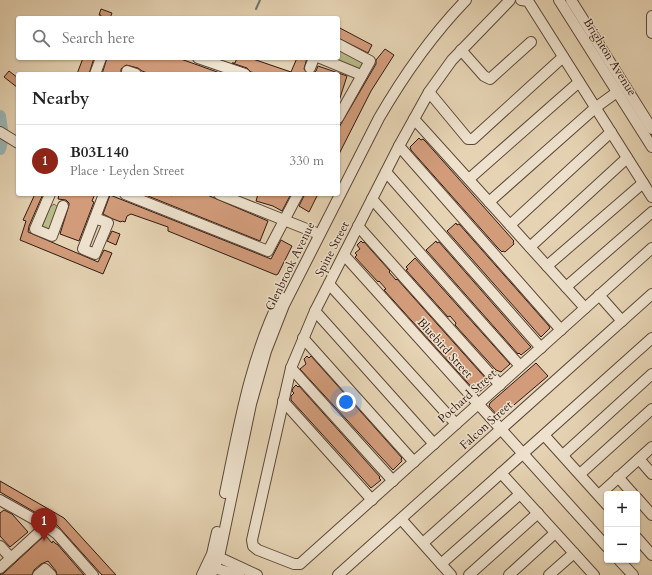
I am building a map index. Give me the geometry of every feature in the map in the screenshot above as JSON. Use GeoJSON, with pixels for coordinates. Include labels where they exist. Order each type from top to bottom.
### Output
{"type":"FeatureCollection","features":[{"type":"Feature","properties":{"kind":"street"},"geometry":{"type":"LineString","coordinates":[[340,181],[374,114],[399,72],[442,15],[457,0]]}},
{"type":"Feature","properties":{"kind":"street","name":"Glenbrook Avenue"},"geometry":{"type":"LineString","coordinates":[[208,571],[215,555],[251,404],[266,351],[282,312],[379,118],[407,72],[447,20],[466,0]]}},
{"type":"Feature","properties":{"kind":"street","name":"Spine Street"},"geometry":{"type":"LineString","coordinates":[[300,564],[294,564],[258,550],[253,546],[252,540],[291,368],[315,311],[399,146],[429,92],[452,60],[510,0]]}},
{"type":"Feature","properties":{"kind":"street"},"geometry":{"type":"LineString","coordinates":[[524,0],[563,57],[652,197]]}},
{"type":"Feature","properties":{"kind":"street","name":"Brighton Avenue"},"geometry":{"type":"LineString","coordinates":[[559,0],[652,147]]}},
{"type":"Feature","properties":{"kind":"street","name":"Brighton Avenue"},"geometry":{"type":"LineString","coordinates":[[571,0],[652,129]]}},
{"type":"Feature","properties":{"kind":"street"},"geometry":{"type":"LineString","coordinates":[[652,16],[652,33]]}},
{"type":"Feature","properties":{"kind":"street"},"geometry":{"type":"LineString","coordinates":[[461,50],[484,76],[490,79],[532,42]]}},
{"type":"Feature","properties":{"kind":"street"},"geometry":{"type":"LineString","coordinates":[[340,45],[370,61],[341,106]]}},
{"type":"Feature","properties":{"kind":"street"},"geometry":{"type":"LineString","coordinates":[[429,92],[470,140],[473,139],[563,57]]}},
{"type":"Feature","properties":{"kind":"street"},"geometry":{"type":"LineString","coordinates":[[96,72],[100,60]]}},
{"type":"Feature","properties":{"kind":"street"},"geometry":{"type":"LineString","coordinates":[[204,60],[239,72]]}},
{"type":"Feature","properties":{"kind":"street"},"geometry":{"type":"LineString","coordinates":[[310,68],[313,60]]}},
{"type":"Feature","properties":{"kind":"street"},"geometry":{"type":"LineString","coordinates":[[325,60],[361,75]]}},
{"type":"Feature","properties":{"kind":"street"},"geometry":{"type":"LineString","coordinates":[[469,180],[579,82]]}},
{"type":"Feature","properties":{"kind":"street"},"geometry":{"type":"LineString","coordinates":[[489,202],[595,108],[617,92]]}},
{"type":"Feature","properties":{"kind":"street"},"geometry":{"type":"LineString","coordinates":[[414,119],[585,308]]}},
{"type":"Feature","properties":{"kind":"street"},"geometry":{"type":"LineString","coordinates":[[0,132],[14,140]]}},
{"type":"Feature","properties":{"kind":"street"},"geometry":{"type":"LineString","coordinates":[[510,225],[611,132]]}},
{"type":"Feature","properties":{"kind":"street"},"geometry":{"type":"LineString","coordinates":[[399,146],[560,330]]}},
{"type":"Feature","properties":{"kind":"street"},"geometry":{"type":"LineString","coordinates":[[530,247],[627,158]]}},
{"type":"Feature","properties":{"kind":"street"},"geometry":{"type":"LineString","coordinates":[[386,172],[541,348]]}},
{"type":"Feature","properties":{"kind":"street"},"geometry":{"type":"LineString","coordinates":[[547,266],[643,183]]}},
{"type":"Feature","properties":{"kind":"street"},"geometry":{"type":"LineString","coordinates":[[94,218],[103,196]]}},
{"type":"Feature","properties":{"kind":"street"},"geometry":{"type":"LineString","coordinates":[[130,196],[268,251],[297,196]]}},
{"type":"Feature","properties":{"kind":"street"},"geometry":{"type":"LineString","coordinates":[[224,196],[314,232]]}},
{"type":"Feature","properties":{"kind":"street"},"geometry":{"type":"LineString","coordinates":[[244,204],[247,196]]}},
{"type":"Feature","properties":{"kind":"street","name":"Glenbrook Avenue"},"geometry":{"type":"LineString","coordinates":[[215,555],[216,541],[244,402],[264,334],[332,196]]}},
{"type":"Feature","properties":{"kind":"street"},"geometry":{"type":"LineString","coordinates":[[49,197],[66,207],[52,236],[34,229],[49,197]]}},
{"type":"Feature","properties":{"kind":"street"},"geometry":{"type":"LineString","coordinates":[[372,199],[520,366]]}},
{"type":"Feature","properties":{"kind":"street"},"geometry":{"type":"LineString","coordinates":[[566,287],[652,212]]}},
{"type":"Feature","properties":{"kind":"street"},"geometry":{"type":"LineString","coordinates":[[358,226],[500,385]]}},
{"type":"Feature","properties":{"kind":"street","name":"Pochard Street"},"geometry":{"type":"LineString","coordinates":[[300,564],[652,248]]}},
{"type":"Feature","properties":{"kind":"street","name":"Bluebird Street"},"geometry":{"type":"LineString","coordinates":[[344,255],[604,543]]}},
{"type":"Feature","properties":{"kind":"street"},"geometry":{"type":"LineString","coordinates":[[329,284],[456,424]]}},
{"type":"Feature","properties":{"kind":"street","name":"Falcon Street"},"geometry":{"type":"LineString","coordinates":[[338,575],[652,294]]}},
{"type":"Feature","properties":{"kind":"street"},"geometry":{"type":"LineString","coordinates":[[600,295],[622,321]]}},
{"type":"Feature","properties":{"kind":"street"},"geometry":{"type":"LineString","coordinates":[[315,311],[434,444]]}},
{"type":"Feature","properties":{"kind":"street"},"geometry":{"type":"LineString","coordinates":[[303,338],[414,462]]}},
{"type":"Feature","properties":{"kind":"street"},"geometry":{"type":"LineString","coordinates":[[423,543],[652,338]]}},
{"type":"Feature","properties":{"kind":"street"},"geometry":{"type":"LineString","coordinates":[[291,368],[393,481]]}},
{"type":"Feature","properties":{"kind":"street"},"geometry":{"type":"LineString","coordinates":[[562,455],[652,374]]}},
{"type":"Feature","properties":{"kind":"street"},"geometry":{"type":"LineString","coordinates":[[283,401],[372,500]]}},
{"type":"Feature","properties":{"kind":"street"},"geometry":{"type":"LineString","coordinates":[[580,474],[652,409]]}},
{"type":"Feature","properties":{"kind":"street"},"geometry":{"type":"LineString","coordinates":[[544,434],[604,501]]}},
{"type":"Feature","properties":{"kind":"street"},"geometry":{"type":"LineString","coordinates":[[599,495],[652,447]]}},
{"type":"Feature","properties":{"kind":"street"},"geometry":{"type":"LineString","coordinates":[[638,459],[652,474]]}},
{"type":"Feature","properties":{"kind":"street"},"geometry":{"type":"LineString","coordinates":[[501,473],[592,574]]}},
{"type":"Feature","properties":{"kind":"street"},"geometry":{"type":"LineString","coordinates":[[618,477],[631,491]]}},
{"type":"Feature","properties":{"kind":"street"},"geometry":{"type":"LineString","coordinates":[[441,564],[520,494]]}},
{"type":"Feature","properties":{"kind":"street"},"geometry":{"type":"LineString","coordinates":[[0,500],[46,526],[57,534],[94,575]]}},
{"type":"Feature","properties":{"kind":"street"},"geometry":{"type":"LineString","coordinates":[[640,501],[652,515]]}},
{"type":"Feature","properties":{"kind":"street"},"geometry":{"type":"LineString","coordinates":[[470,575],[538,514]]}},
{"type":"Feature","properties":{"kind":"street"},"geometry":{"type":"LineString","coordinates":[[401,519],[451,575]]}},
{"type":"Feature","properties":{"kind":"street"},"geometry":{"type":"LineString","coordinates":[[0,568],[46,526]]}},
{"type":"Feature","properties":{"kind":"street"},"geometry":{"type":"LineString","coordinates":[[509,575],[555,533]]}},
{"type":"Feature","properties":{"kind":"street"},"geometry":{"type":"LineString","coordinates":[[640,541],[652,555]]}},
{"type":"Feature","properties":{"kind":"street"},"geometry":{"type":"LineString","coordinates":[[0,546],[11,558]]}},
{"type":"Feature","properties":{"kind":"street"},"geometry":{"type":"LineString","coordinates":[[549,575],[574,553]]}},
{"type":"Feature","properties":{"kind":"street"},"geometry":{"type":"LineString","coordinates":[[215,555],[257,575]]}},
{"type":"Feature","properties":{"kind":"street"},"geometry":{"type":"LineString","coordinates":[[622,563],[633,575]]}},
{"type":"Feature","properties":{"kind":"street"},"geometry":{"type":"LineString","coordinates":[[38,575],[45,569],[51,575]]}},
{"type":"Feature","properties":{"kind":"street"},"geometry":{"type":"LineString","coordinates":[[208,571],[239,575]]}},
{"type":"Feature","properties":{"kind":"green space"},"geometry":{"type":"Polygon","coordinates":[[[340,48],[364,61],[361,70],[332,60],[340,60],[340,48]]]}},
{"type":"Feature","properties":{"kind":"green space"},"geometry":{"type":"Polygon","coordinates":[[[54,204],[58,207],[50,231],[42,227],[50,207],[54,204]]]}},
{"type":"Feature","properties":{"kind":"building"},"geometry":{"type":"Polygon","coordinates":[[[101,9],[112,13],[111,16],[99,15],[101,9]]]}},
{"type":"Feature","properties":{"kind":"building"},"geometry":{"type":"Polygon","coordinates":[[[340,28],[372,45],[368,53],[340,39],[340,28]]]}},
{"type":"Feature","properties":{"kind":"building"},"geometry":{"type":"Polygon","coordinates":[[[385,49],[394,55],[371,91],[340,152],[340,126],[376,64],[376,60],[385,49]]]}},
{"type":"Feature","properties":{"kind":"building"},"geometry":{"type":"Polygon","coordinates":[[[82,60],[93,60],[90,72],[78,72],[82,60]]]}},
{"type":"Feature","properties":{"kind":"building"},"geometry":{"type":"Polygon","coordinates":[[[106,60],[184,60],[217,72],[145,72],[138,68],[126,65],[121,69],[121,72],[103,72],[106,60]]]}},
{"type":"Feature","properties":{"kind":"building"},"geometry":{"type":"Polygon","coordinates":[[[236,60],[256,60],[291,72],[251,72],[247,68],[232,63],[235,63],[236,60]]]}},
{"type":"Feature","properties":{"kind":"building"},"geometry":{"type":"Polygon","coordinates":[[[296,60],[306,60],[304,69],[306,72],[291,72],[296,60]]]}},
{"type":"Feature","properties":{"kind":"building"},"geometry":{"type":"Polygon","coordinates":[[[318,66],[335,72],[315,72],[318,66]]]}},
{"type":"Feature","properties":{"kind":"building"},"geometry":{"type":"Polygon","coordinates":[[[9,71],[16,76],[16,86],[4,77],[9,71]]]}},
{"type":"Feature","properties":{"kind":"building"},"geometry":{"type":"Polygon","coordinates":[[[340,74],[347,76],[340,98],[340,74]]]}},
{"type":"Feature","properties":{"kind":"building"},"geometry":{"type":"Polygon","coordinates":[[[419,138],[426,142],[514,241],[514,244],[505,252],[502,252],[497,247],[411,150],[410,147],[419,138]]]}},
{"type":"Feature","properties":{"kind":"building"},"geometry":{"type":"Polygon","coordinates":[[[34,196],[42,196],[29,226],[28,232],[98,262],[104,250],[112,253],[103,274],[20,240],[26,221],[23,220],[34,196]]]}},
{"type":"Feature","properties":{"kind":"building"},"geometry":{"type":"Polygon","coordinates":[[[59,196],[94,196],[92,201],[94,202],[79,241],[60,234],[69,203],[66,200],[58,199],[59,196]]]}},
{"type":"Feature","properties":{"kind":"building"},"geometry":{"type":"Polygon","coordinates":[[[110,196],[113,196],[271,259],[281,240],[292,246],[278,274],[276,275],[168,231],[168,227],[131,214],[127,216],[125,222],[121,222],[103,214],[110,196]]]}},
{"type":"Feature","properties":{"kind":"building"},"geometry":{"type":"Polygon","coordinates":[[[148,196],[210,196],[268,221],[260,241],[148,196]]]}},
{"type":"Feature","properties":{"kind":"building"},"geometry":{"type":"Polygon","coordinates":[[[257,196],[290,196],[282,211],[273,206],[256,201],[257,196]]]}},
{"type":"Feature","properties":{"kind":"building"},"geometry":{"type":"Polygon","coordinates":[[[304,196],[317,196],[309,212],[299,206],[304,196]]]}},
{"type":"Feature","properties":{"kind":"building"},"geometry":{"type":"Polygon","coordinates":[[[456,223],[457,225],[459,224],[549,326],[550,328],[541,337],[447,231],[456,223]]]}},
{"type":"Feature","properties":{"kind":"building"},"geometry":{"type":"Polygon","coordinates":[[[112,231],[120,234],[116,245],[107,241],[112,231]]]}},
{"type":"Feature","properties":{"kind":"building"},"geometry":{"type":"Polygon","coordinates":[[[361,241],[363,243],[364,242],[390,271],[389,272],[396,280],[397,279],[488,381],[487,382],[489,384],[479,392],[476,392],[384,290],[386,289],[355,257],[357,255],[355,253],[360,249],[357,245],[361,241]]]}},
{"type":"Feature","properties":{"kind":"building"},"geometry":{"type":"Polygon","coordinates":[[[436,241],[437,243],[439,242],[531,347],[521,355],[519,353],[518,354],[426,250],[436,241]]]}},
{"type":"Feature","properties":{"kind":"building"},"geometry":{"type":"Polygon","coordinates":[[[415,258],[510,364],[501,372],[496,370],[455,325],[456,323],[450,316],[448,317],[406,270],[408,269],[406,267],[415,258]]]}},
{"type":"Feature","properties":{"kind":"building"},"geometry":{"type":"Polygon","coordinates":[[[307,356],[309,358],[311,356],[402,458],[402,461],[393,470],[300,369],[306,364],[304,359],[307,356]]]}},
{"type":"Feature","properties":{"kind":"building"},"geometry":{"type":"Polygon","coordinates":[[[536,363],[548,376],[499,417],[489,406],[490,403],[536,363]]]}},
{"type":"Feature","properties":{"kind":"building"},"geometry":{"type":"Polygon","coordinates":[[[296,385],[298,387],[299,386],[380,477],[379,478],[381,480],[371,488],[291,400],[291,396],[294,393],[292,391],[293,388],[296,385]]]}},
{"type":"Feature","properties":{"kind":"building"},"geometry":{"type":"Polygon","coordinates":[[[0,481],[64,518],[116,575],[102,575],[57,525],[0,492],[0,481]]]}},
{"type":"Feature","properties":{"kind":"building"},"geometry":{"type":"Polygon","coordinates":[[[4,510],[12,514],[28,532],[10,547],[0,536],[0,513],[4,510]]]}},
{"type":"Feature","properties":{"kind":"building"},"geometry":{"type":"Polygon","coordinates":[[[45,535],[52,543],[53,541],[57,544],[84,575],[57,575],[56,571],[48,561],[41,564],[34,570],[32,575],[0,575],[4,573],[45,535]]]}},
{"type":"Feature","properties":{"kind":"waterway"},"geometry":{"type":"LineString","coordinates":[[256,9],[260,0]]}},
{"type":"Feature","properties":{"kind":"waterway"},"geometry":{"type":"LineString","coordinates":[[0,116],[3,137],[0,149]]}},
{"type":"Feature","properties":{"kind":"place","name":"B03L140"},"geometry":{"type":"Point","coordinates":[44,541]}}]}
